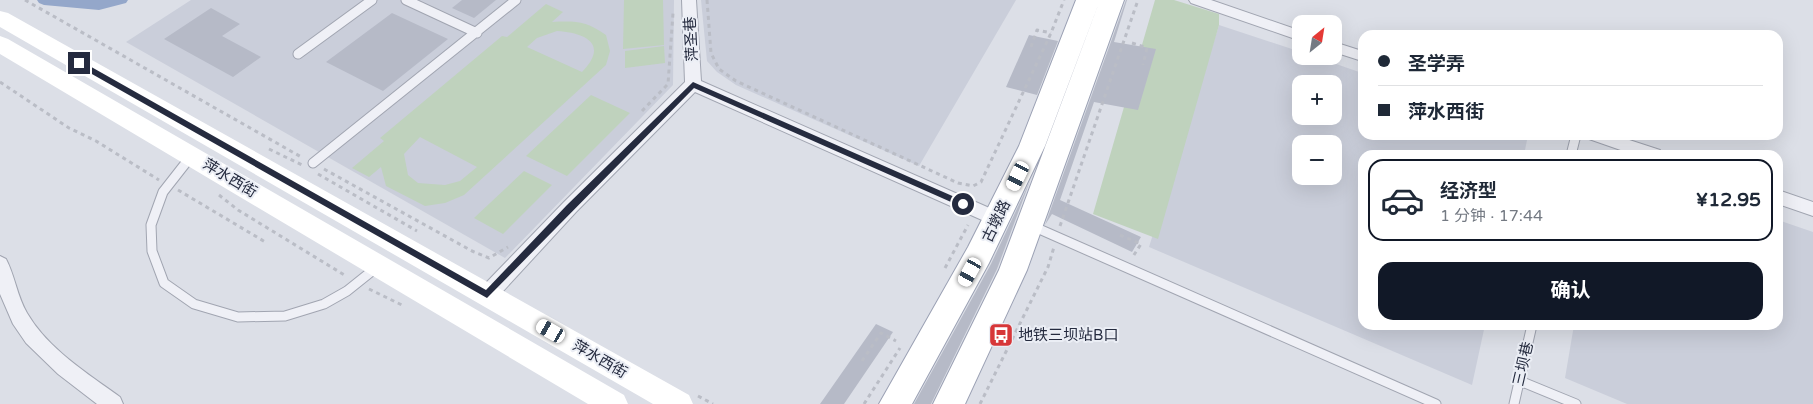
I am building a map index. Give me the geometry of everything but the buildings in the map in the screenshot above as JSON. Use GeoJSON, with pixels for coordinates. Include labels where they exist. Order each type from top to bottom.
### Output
{"type":"FeatureCollection","features":[{"type":"Feature","properties":{"kind":"main road","name":"古墩路"},"geometry":{"type":"LineString","coordinates":[[895,404],[979,255],[1032,146],[1088,0]]}},
{"type":"Feature","properties":{"kind":"main road","name":"古墩路"},"geometry":{"type":"LineString","coordinates":[[949,404],[1013,270],[1112,0]]}},
{"type":"Feature","properties":{"kind":"main road","name":"萍水西街"},"geometry":{"type":"LineString","coordinates":[[0,18],[679,404]]}},
{"type":"Feature","properties":{"kind":"main road","name":"萍水西街"},"geometry":{"type":"LineString","coordinates":[[3,46],[192,155],[614,404]]}},
{"type":"Feature","properties":{"kind":"street","name":"萍圣巷"},"geometry":{"type":"LineString","coordinates":[[689,0],[693,84]]}},
{"type":"Feature","properties":{"kind":"street"},"geometry":{"type":"LineString","coordinates":[[1196,0],[1292,33]]}},
{"type":"Feature","properties":{"kind":"street"},"geometry":{"type":"LineString","coordinates":[[1342,49],[1358,55]]}},
{"type":"Feature","properties":{"kind":"street"},"geometry":{"type":"LineString","coordinates":[[487,295],[570,207],[693,84],[997,219]]}},
{"type":"Feature","properties":{"kind":"street"},"geometry":{"type":"LineString","coordinates":[[1610,140],[1639,150]]}},
{"type":"Feature","properties":{"kind":"street"},"geometry":{"type":"LineString","coordinates":[[1783,199],[1813,209]]}},
{"type":"Feature","properties":{"kind":"street"},"geometry":{"type":"LineString","coordinates":[[0,264],[9,294],[24,324],[51,357],[113,404]]}},
{"type":"Feature","properties":{"kind":"lane"},"geometry":{"type":"LineString","coordinates":[[298,54],[372,0]]}},
{"type":"Feature","properties":{"kind":"lane"},"geometry":{"type":"LineString","coordinates":[[406,0],[477,32]]}},
{"type":"Feature","properties":{"kind":"lane"},"geometry":{"type":"LineString","coordinates":[[313,163],[516,0]]}},
{"type":"Feature","properties":{"kind":"lane"},"geometry":{"type":"LineString","coordinates":[[192,155],[162,192],[151,225],[152,251],[164,283],[194,304],[238,317],[285,316],[324,304],[379,266]]}},
{"type":"Feature","properties":{"kind":"lane"},"geometry":{"type":"LineString","coordinates":[[1030,225],[1436,404]]}},
{"type":"Feature","properties":{"kind":"lane","name":"三坝巷"},"geometry":{"type":"LineString","coordinates":[[1514,404],[1531,330]]}},
{"type":"Feature","properties":{"kind":"lane"},"geometry":{"type":"LineString","coordinates":[[1520,381],[1576,404]]}},
{"type":"Feature","properties":{"kind":"path"},"geometry":{"type":"LineString","coordinates":[[26,0],[472,251],[489,258],[508,248],[514,241]]}},
{"type":"Feature","properties":{"kind":"path"},"geometry":{"type":"LineString","coordinates":[[707,0],[711,53],[720,70],[736,81],[958,184],[973,186],[981,182],[1051,34],[1064,0]]}},
{"type":"Feature","properties":{"kind":"path"},"geometry":{"type":"LineString","coordinates":[[1058,233],[1068,199],[1138,0]]}},
{"type":"Feature","properties":{"kind":"path"},"geometry":{"type":"LineString","coordinates":[[636,117],[668,84],[673,9]]}},
{"type":"Feature","properties":{"kind":"path"},"geometry":{"type":"LineString","coordinates":[[1031,48],[1037,30],[1051,34]]}},
{"type":"Feature","properties":{"kind":"path"},"geometry":{"type":"LineString","coordinates":[[1132,42],[1147,48],[1143,65]]}},
{"type":"Feature","properties":{"kind":"path"},"geometry":{"type":"LineString","coordinates":[[0,82],[69,128],[96,141],[267,243]]}},
{"type":"Feature","properties":{"kind":"path"},"geometry":{"type":"LineString","coordinates":[[1120,235],[1141,244],[1132,258],[1124,254]]}},
{"type":"Feature","properties":{"kind":"path"},"geometry":{"type":"LineString","coordinates":[[980,404],[1048,267],[1056,242]]}},
{"type":"Feature","properties":{"kind":"path"},"geometry":{"type":"LineString","coordinates":[[862,361],[881,333],[896,341]]}},
{"type":"Feature","properties":{"kind":"shaded area"},"geometry":{"type":"Polygon","coordinates":[[[191,0],[674,0],[673,85],[505,258],[126,42],[191,0]]]}},
{"type":"Feature","properties":{"kind":"shaded area"},"geometry":{"type":"Polygon","coordinates":[[[701,0],[1016,0],[919,166],[736,85],[717,72],[707,61],[701,0]]]}},
{"type":"Feature","properties":{"kind":"shaded area"},"geometry":{"type":"Polygon","coordinates":[[[1219,25],[1292,49],[1292,65],[1339,65],[1358,72],[1358,140],[1527,140],[1525,150],[1358,150],[1358,330],[1484,330],[1472,385],[1149,247],[1219,25]]]}},
{"type":"Feature","properties":{"kind":"shaded area"},"geometry":{"type":"Polygon","coordinates":[[[1783,222],[1813,232],[1813,404],[1627,404],[1565,378],[1573,330],[1783,330],[1783,222]]]}},
{"type":"Feature","properties":{"kind":"green space"},"geometry":{"type":"Polygon","coordinates":[[[624,0],[663,0],[664,45],[623,49],[624,0]]]}},
{"type":"Feature","properties":{"kind":"green space"},"geometry":{"type":"Polygon","coordinates":[[[1155,0],[1174,0],[1219,14],[1219,25],[1158,239],[1093,214],[1155,0]]]}},
{"type":"Feature","properties":{"kind":"green space"},"geometry":{"type":"Polygon","coordinates":[[[546,4],[563,12],[552,22],[574,22],[592,27],[606,35],[610,51],[606,65],[464,195],[445,203],[425,206],[386,186],[381,167],[369,177],[352,168],[384,141],[380,138],[502,36],[507,37],[546,4]],[[557,31],[537,38],[527,47],[582,72],[594,54],[594,47],[585,37],[557,31]],[[420,137],[404,154],[408,175],[418,183],[445,185],[460,181],[477,167],[420,137]]]}},
{"type":"Feature","properties":{"kind":"green space"},"geometry":{"type":"Polygon","coordinates":[[[664,46],[665,63],[625,68],[625,51],[664,46]]]}},
{"type":"Feature","properties":{"kind":"green space"},"geometry":{"type":"Polygon","coordinates":[[[591,95],[630,113],[567,176],[526,156],[591,95]]]}},
{"type":"Feature","properties":{"kind":"green space"},"geometry":{"type":"Polygon","coordinates":[[[524,171],[552,185],[503,234],[474,218],[524,171]]]}},
{"type":"Feature","properties":{"kind":"waterway"},"geometry":{"type":"LineString","coordinates":[[44,0],[99,5],[121,0]]}},
{"type":"Feature","properties":{"kind":"place","name":"地铁三坝站B口"},"geometry":{"type":"Point","coordinates":[1001,335]}},
{"type":"Feature","properties":{"kind":"route"},"geometry":{"type":"LineString","coordinates":[[79,63],[487,295],[570,207],[693,84],[963,204]]}}]}
